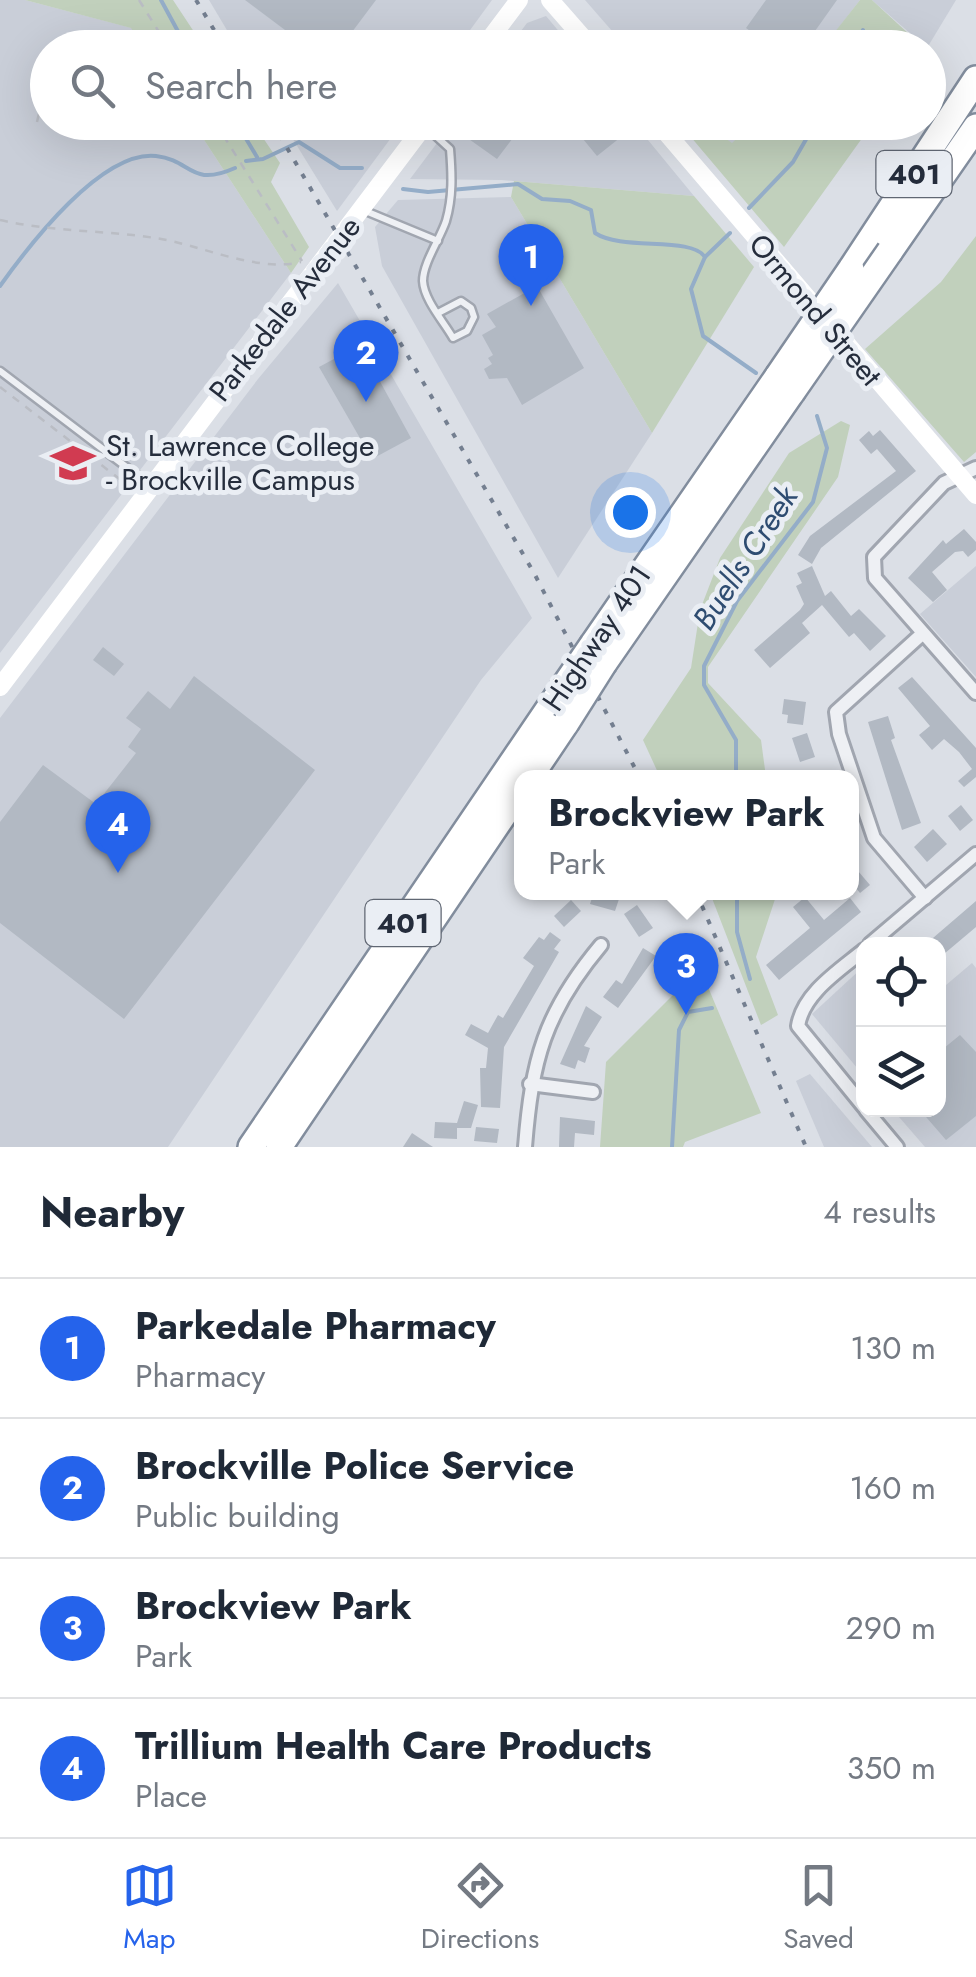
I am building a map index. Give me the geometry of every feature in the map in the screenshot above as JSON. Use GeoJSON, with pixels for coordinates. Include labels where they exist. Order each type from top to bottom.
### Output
{"type":"FeatureCollection","features":[{"type":"Feature","properties":{"kind":"highway","name":"Highway 401"},"geometry":{"type":"LineString","coordinates":[[946,124],[976,78]]}},
{"type":"Feature","properties":{"kind":"highway","name":"Highway 401"},"geometry":{"type":"LineString","coordinates":[[518,770],[785,384],[890,250],[976,128]]}},
{"type":"Feature","properties":{"kind":"highway","name":"Highway 401"},"geometry":{"type":"LineString","coordinates":[[785,384],[851,268],[935,140]]}},
{"type":"Feature","properties":{"kind":"highway","name":"Highway 401"},"geometry":{"type":"LineString","coordinates":[[532,770],[561,710]]}},
{"type":"Feature","properties":{"kind":"highway","name":"Highway 401"},"geometry":{"type":"LineString","coordinates":[[251,1147],[514,776]]}},
{"type":"Feature","properties":{"kind":"highway","name":"401"},"geometry":{"type":"LineString","coordinates":[[280,1147],[514,799]]}},
{"type":"Feature","properties":{"kind":"main road"},"geometry":{"type":"LineString","coordinates":[[496,30],[519,0]]}},
{"type":"Feature","properties":{"kind":"main road"},"geometry":{"type":"LineString","coordinates":[[550,0],[576,30]]}},
{"type":"Feature","properties":{"kind":"main road","name":"Parkedale Avenue"},"geometry":{"type":"LineString","coordinates":[[0,688],[413,140]]}},
{"type":"Feature","properties":{"kind":"main road","name":"Ormond Street"},"geometry":{"type":"LineString","coordinates":[[672,140],[976,495]]}},
{"type":"Feature","properties":{"kind":"street"},"geometry":{"type":"LineString","coordinates":[[976,468],[957,474],[875,556],[875,578],[976,693]]}},
{"type":"Feature","properties":{"kind":"street"},"geometry":{"type":"LineString","coordinates":[[851,770],[836,712],[922,634]]}},
{"type":"Feature","properties":{"kind":"street"},"geometry":{"type":"LineString","coordinates":[[859,793],[874,838],[925,898]]}},
{"type":"Feature","properties":{"kind":"street"},"geometry":{"type":"LineString","coordinates":[[878,937],[976,854]]}},
{"type":"Feature","properties":{"kind":"street"},"geometry":{"type":"LineString","coordinates":[[524,1147],[530,1084],[542,1033],[601,945]]}},
{"type":"Feature","properties":{"kind":"street"},"geometry":{"type":"LineString","coordinates":[[856,957],[800,1012],[798,1026],[856,1097]]}},
{"type":"Feature","properties":{"kind":"street"},"geometry":{"type":"LineString","coordinates":[[530,1084],[593,1092]]}},
{"type":"Feature","properties":{"kind":"street"},"geometry":{"type":"LineString","coordinates":[[872,1117],[897,1147]]}},
{"type":"Feature","properties":{"kind":"lane"},"geometry":{"type":"LineString","coordinates":[[438,313],[460,301],[471,308],[474,317],[467,331],[453,338],[438,313],[423,279],[451,202],[450,149],[441,140]]}},
{"type":"Feature","properties":{"kind":"lane"},"geometry":{"type":"LineString","coordinates":[[362,209],[438,241]]}},
{"type":"Feature","properties":{"kind":"lane"},"geometry":{"type":"LineString","coordinates":[[0,371],[147,490]]}},
{"type":"Feature","properties":{"kind":"path"},"geometry":{"type":"LineString","coordinates":[[139,0],[158,30]]}},
{"type":"Feature","properties":{"kind":"path"},"geometry":{"type":"LineString","coordinates":[[0,220],[51,232],[153,237],[264,262],[302,262],[227,140]]}},
{"type":"Feature","properties":{"kind":"path"},"geometry":{"type":"LineString","coordinates":[[0,387],[147,490]]}},
{"type":"Feature","properties":{"kind":"shaded area","name":"St. Lawrence College - Brockville Campus"},"geometry":{"type":"Polygon","coordinates":[[[0,0],[25,0],[133,30],[30,30],[30,140],[204,140],[291,273],[0,653],[0,0]]]}},
{"type":"Feature","properties":{"kind":"shaded area"},"geometry":{"type":"Polygon","coordinates":[[[209,0],[492,0],[470,30],[227,30],[209,0]]]}},
{"type":"Feature","properties":{"kind":"shaded area"},"geometry":{"type":"Polygon","coordinates":[[[585,0],[860,0],[837,30],[611,30],[585,0]]]}},
{"type":"Feature","properties":{"kind":"shaded area"},"geometry":{"type":"Polygon","coordinates":[[[872,0],[956,0],[938,30],[906,30],[872,0]]]}},
{"type":"Feature","properties":{"kind":"shaded area"},"geometry":{"type":"Polygon","coordinates":[[[546,16],[558,30],[522,30],[527,23],[546,16]]]}},
{"type":"Feature","properties":{"kind":"shaded area"},"geometry":{"type":"Polygon","coordinates":[[[293,140],[389,140],[337,211],[293,140]]]}},
{"type":"Feature","properties":{"kind":"shaded area"},"geometry":{"type":"Polygon","coordinates":[[[439,140],[648,140],[694,196],[502,180],[410,179],[439,140]]]}},
{"type":"Feature","properties":{"kind":"shaded area"},"geometry":{"type":"Polygon","coordinates":[[[511,197],[652,433],[558,578],[382,266],[375,227],[398,200],[511,197]]]}},
{"type":"Feature","properties":{"kind":"shaded area"},"geometry":{"type":"Polygon","coordinates":[[[338,283],[532,618],[481,680],[168,1147],[0,1147],[0,718],[258,379],[338,283]]]}},
{"type":"Feature","properties":{"kind":"shaded area"},"geometry":{"type":"Polygon","coordinates":[[[976,566],[976,677],[920,614],[976,566]]]}},
{"type":"Feature","properties":{"kind":"shaded area"},"geometry":{"type":"Polygon","coordinates":[[[972,963],[976,968],[976,1147],[925,1147],[899,1117],[946,1117],[946,985],[972,963]]]}},
{"type":"Feature","properties":{"kind":"shaded area"},"geometry":{"type":"Polygon","coordinates":[[[856,973],[856,1067],[812,1014],[856,973]]]}},
{"type":"Feature","properties":{"kind":"shaded area"},"geometry":{"type":"Polygon","coordinates":[[[810,1074],[872,1147],[824,1147],[796,1081],[810,1074]]]}},
{"type":"Feature","properties":{"kind":"green space"},"geometry":{"type":"Polygon","coordinates":[[[25,0],[173,0],[193,30],[131,28],[25,0]]]}},
{"type":"Feature","properties":{"kind":"green space"},"geometry":{"type":"Polygon","coordinates":[[[860,0],[872,0],[905,30],[836,30],[860,0]]]}},
{"type":"Feature","properties":{"kind":"green space"},"geometry":{"type":"Polygon","coordinates":[[[204,140],[264,140],[280,163],[271,182],[309,247],[291,273],[204,140]]]}},
{"type":"Feature","properties":{"kind":"green space"},"geometry":{"type":"Polygon","coordinates":[[[693,140],[861,140],[784,247],[693,140]]]}},
{"type":"Feature","properties":{"kind":"green space"},"geometry":{"type":"Polygon","coordinates":[[[514,181],[694,196],[754,267],[652,433],[511,197],[514,181]]]}},
{"type":"Feature","properties":{"kind":"green space"},"geometry":{"type":"Polygon","coordinates":[[[976,236],[976,452],[964,462],[865,349],[941,282],[976,236]]]}},
{"type":"Feature","properties":{"kind":"green space"},"geometry":{"type":"Polygon","coordinates":[[[841,421],[850,425],[838,477],[708,667],[708,683],[761,740],[765,770],[657,770],[643,740],[691,668],[700,610],[720,558],[789,453],[841,421]]]}},
{"type":"Feature","properties":{"kind":"green space"},"geometry":{"type":"Polygon","coordinates":[[[713,900],[775,900],[756,957],[778,1015],[761,1025],[713,900]]]}},
{"type":"Feature","properties":{"kind":"green space"},"geometry":{"type":"Polygon","coordinates":[[[700,968],[761,1113],[685,1142],[683,1147],[600,1147],[606,1062],[700,968]]]}},
{"type":"Feature","properties":{"kind":"building"},"geometry":{"type":"Polygon","coordinates":[[[245,0],[376,0],[354,30],[285,30],[245,0]]]}},
{"type":"Feature","properties":{"kind":"building"},"geometry":{"type":"Polygon","coordinates":[[[766,0],[837,0],[816,30],[746,28],[766,0]]]}},
{"type":"Feature","properties":{"kind":"building"},"geometry":{"type":"Polygon","coordinates":[[[470,140],[511,140],[497,159],[470,140]]]}},
{"type":"Feature","properties":{"kind":"building"},"geometry":{"type":"Polygon","coordinates":[[[584,140],[617,140],[597,156],[584,140]]]}},
{"type":"Feature","properties":{"kind":"building"},"geometry":{"type":"Polygon","coordinates":[[[537,286],[584,368],[522,405],[507,378],[489,379],[484,369],[492,364],[488,358],[493,355],[482,335],[496,327],[487,314],[537,286]]]}},
{"type":"Feature","properties":{"kind":"building"},"geometry":{"type":"Polygon","coordinates":[[[360,345],[411,438],[372,459],[319,367],[360,345]]]}},
{"type":"Feature","properties":{"kind":"building"},"geometry":{"type":"Polygon","coordinates":[[[880,430],[916,471],[821,548],[812,564],[798,555],[810,536],[896,471],[877,449],[871,454],[859,440],[869,431],[873,436],[880,430]]]}},
{"type":"Feature","properties":{"kind":"building"},"geometry":{"type":"Polygon","coordinates":[[[964,529],[976,542],[976,550],[968,557],[963,551],[955,552],[932,572],[947,590],[933,602],[908,578],[943,540],[946,544],[964,529]]]}},
{"type":"Feature","properties":{"kind":"building"},"geometry":{"type":"Polygon","coordinates":[[[812,566],[825,596],[831,591],[851,616],[859,609],[886,636],[870,651],[854,633],[849,637],[822,605],[802,623],[810,633],[770,668],[754,650],[800,610],[804,604],[796,586],[802,583],[797,573],[812,566]]]}},
{"type":"Feature","properties":{"kind":"building"},"geometry":{"type":"Polygon","coordinates":[[[103,647],[124,664],[114,676],[93,660],[103,647]]]}},
{"type":"Feature","properties":{"kind":"building"},"geometry":{"type":"Polygon","coordinates":[[[194,676],[315,770],[124,1019],[0,923],[0,822],[43,765],[96,804],[136,753],[128,747],[141,729],[126,718],[148,691],[170,709],[194,676]]]}},
{"type":"Feature","properties":{"kind":"building"},"geometry":{"type":"Polygon","coordinates":[[[912,677],[976,748],[976,777],[964,787],[958,781],[972,769],[959,752],[944,739],[932,750],[919,735],[930,726],[898,688],[912,677]]]}},
{"type":"Feature","properties":{"kind":"building"},"geometry":{"type":"Polygon","coordinates":[[[784,699],[806,702],[803,725],[787,723],[788,715],[782,714],[784,699]]]}},
{"type":"Feature","properties":{"kind":"building"},"geometry":{"type":"Polygon","coordinates":[[[888,716],[895,738],[891,740],[921,823],[902,830],[868,722],[888,716]]]}},
{"type":"Feature","properties":{"kind":"building"},"geometry":{"type":"Polygon","coordinates":[[[807,733],[815,757],[800,762],[792,738],[807,733]]]}},
{"type":"Feature","properties":{"kind":"building"},"geometry":{"type":"Polygon","coordinates":[[[961,805],[973,820],[960,831],[948,816],[961,805]]]}},
{"type":"Feature","properties":{"kind":"building"},"geometry":{"type":"Polygon","coordinates":[[[933,829],[947,844],[927,862],[914,847],[933,829]]]}},
{"type":"Feature","properties":{"kind":"building"},"geometry":{"type":"Polygon","coordinates":[[[859,872],[870,885],[859,892],[859,872]]]}},
{"type":"Feature","properties":{"kind":"building"},"geometry":{"type":"Polygon","coordinates":[[[571,900],[581,911],[564,927],[554,916],[571,900]]]}},
{"type":"Feature","properties":{"kind":"building"},"geometry":{"type":"Polygon","coordinates":[[[591,900],[619,900],[615,911],[590,904],[591,900]]]}},
{"type":"Feature","properties":{"kind":"building"},"geometry":{"type":"Polygon","coordinates":[[[807,900],[824,920],[852,900],[861,912],[779,980],[766,965],[810,928],[793,907],[807,900]]]}},
{"type":"Feature","properties":{"kind":"building"},"geometry":{"type":"Polygon","coordinates":[[[976,901],[976,927],[946,952],[946,937],[934,937],[976,901]]]}},
{"type":"Feature","properties":{"kind":"building"},"geometry":{"type":"Polygon","coordinates":[[[637,905],[653,928],[639,937],[624,914],[637,905]]]}},
{"type":"Feature","properties":{"kind":"building"},"geometry":{"type":"Polygon","coordinates":[[[550,932],[561,940],[554,949],[559,952],[504,1047],[500,1108],[481,1107],[480,1068],[486,1068],[488,1048],[465,1035],[471,1024],[488,1033],[498,1015],[503,1018],[534,966],[523,958],[539,937],[544,940],[550,932]]]}},
{"type":"Feature","properties":{"kind":"building"},"geometry":{"type":"Polygon","coordinates":[[[643,948],[656,956],[618,1008],[603,997],[616,980],[622,984],[643,948]]]}},
{"type":"Feature","properties":{"kind":"building"},"geometry":{"type":"Polygon","coordinates":[[[586,1006],[602,1017],[584,1046],[590,1048],[585,1063],[578,1060],[575,1069],[560,1064],[586,1006]]]}},
{"type":"Feature","properties":{"kind":"building"},"geometry":{"type":"Polygon","coordinates":[[[960,1035],[976,1052],[976,1116],[946,1140],[926,1117],[946,1117],[946,1046],[960,1035]]]}},
{"type":"Feature","properties":{"kind":"building"},"geometry":{"type":"Polygon","coordinates":[[[464,1101],[478,1105],[471,1128],[457,1128],[457,1139],[434,1138],[435,1122],[457,1123],[464,1101]]]}},
{"type":"Feature","properties":{"kind":"building"},"geometry":{"type":"Polygon","coordinates":[[[560,1117],[595,1121],[594,1135],[575,1133],[574,1147],[559,1147],[560,1117]]]}},
{"type":"Feature","properties":{"kind":"building"},"geometry":{"type":"Polygon","coordinates":[[[476,1127],[499,1129],[497,1143],[474,1141],[476,1127]]]}},
{"type":"Feature","properties":{"kind":"building"},"geometry":{"type":"Polygon","coordinates":[[[412,1133],[433,1147],[403,1147],[412,1133]]]}},
{"type":"Feature","properties":{"kind":"waterway","name":"Buells Creek"},"geometry":{"type":"LineString","coordinates":[[161,0],[177,30]]}},
{"type":"Feature","properties":{"kind":"waterway","name":"Buells Creek"},"geometry":{"type":"LineString","coordinates":[[247,140],[257,157]]}},
{"type":"Feature","properties":{"kind":"waterway"},"geometry":{"type":"LineString","coordinates":[[749,208],[793,162],[806,140]]}},
{"type":"Feature","properties":{"kind":"waterway","name":"Buells Creek"},"geometry":{"type":"LineString","coordinates":[[246,161],[263,159],[299,142],[340,168],[362,168]]}},
{"type":"Feature","properties":{"kind":"waterway"},"geometry":{"type":"LineString","coordinates":[[0,286],[69,203],[113,168],[135,158],[156,156],[200,174],[235,168]]}},
{"type":"Feature","properties":{"kind":"waterway","name":"Buells Creek"},"geometry":{"type":"LineString","coordinates":[[403,189],[428,192],[518,184],[542,199],[570,201],[591,210],[595,233],[607,238],[686,247],[705,257]]}},
{"type":"Feature","properties":{"kind":"waterway","name":"Buells Creek"},"geometry":{"type":"LineString","coordinates":[[730,233],[705,257],[691,289],[703,336],[756,373]]}},
{"type":"Feature","properties":{"kind":"waterway","name":"Buells Creek"},"geometry":{"type":"LineString","coordinates":[[736,770],[736,740],[704,685],[704,666],[737,601],[813,502],[827,448],[817,416]]}},
{"type":"Feature","properties":{"kind":"waterway","name":"Buells Creek"},"geometry":{"type":"LineString","coordinates":[[737,900],[737,932],[750,979]]}},
{"type":"Feature","properties":{"kind":"waterway","name":"Buells Creek"},"geometry":{"type":"LineString","coordinates":[[672,1147],[679,1030],[688,1012],[712,1008]]}},
{"type":"Feature","properties":{"kind":"railway"},"geometry":{"type":"LineString","coordinates":[[196,0],[214,30]]}},
{"type":"Feature","properties":{"kind":"railway"},"geometry":{"type":"LineString","coordinates":[[282,140],[534,573],[636,770]]}},
{"type":"Feature","properties":{"kind":"railway"},"geometry":{"type":"LineString","coordinates":[[699,900],[806,1147]]}},
{"type":"Feature","properties":{"kind":"place","name":"Parkedale Pharmacy"},"geometry":{"type":"Point","coordinates":[531,306]}},
{"type":"Feature","properties":{"kind":"place","name":"Brockville Police Service"},"geometry":{"type":"Point","coordinates":[366,402]}},
{"type":"Feature","properties":{"kind":"place","name":"St. Lawrence College - Brockville Campus"},"geometry":{"type":"Point","coordinates":[73,463]}},
{"type":"Feature","properties":{"kind":"place","name":"Trillium Health Care Products"},"geometry":{"type":"Point","coordinates":[118,873]}},
{"type":"Feature","properties":{"kind":"place","name":"Brockview Park"},"geometry":{"type":"Point","coordinates":[686,1015]}}]}
